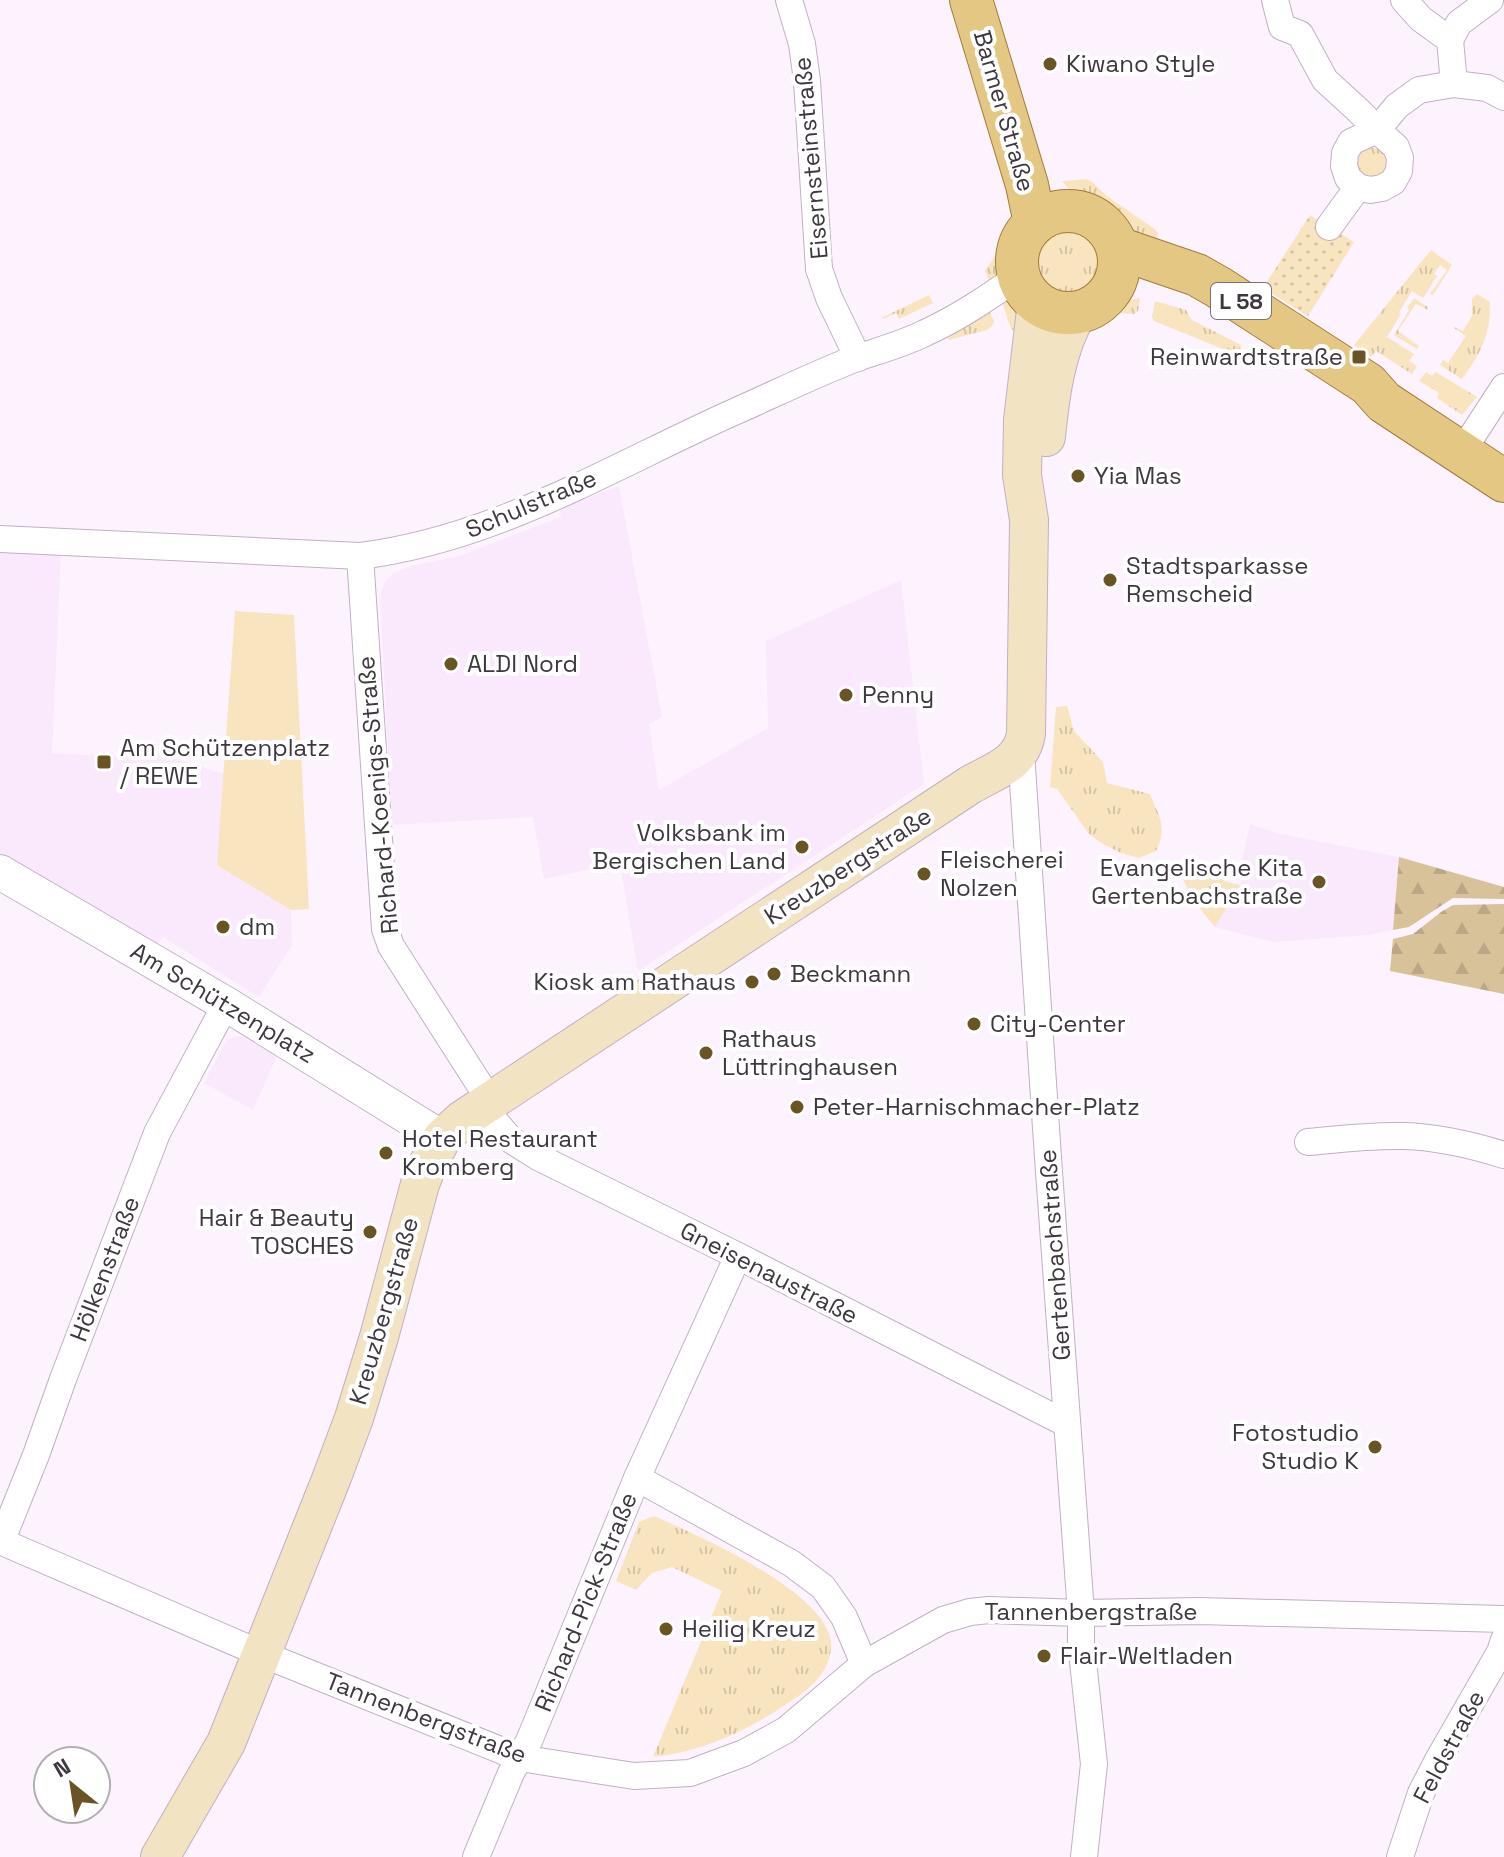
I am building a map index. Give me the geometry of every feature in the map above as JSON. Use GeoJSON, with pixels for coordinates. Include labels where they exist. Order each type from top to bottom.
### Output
{"type":"FeatureCollection","features":[{"type":"Feature","properties":{"kind":"main road","name":"Barmer Straße"},"geometry":{"type":"LineString","coordinates":[[971,0],[1027,185],[1051,217]]}},
{"type":"Feature","properties":{"kind":"main road","name":"Barmer Straße"},"geometry":{"type":"LineString","coordinates":[[991,0],[1053,186],[1051,217]]}},
{"type":"Feature","properties":{"kind":"main road"},"geometry":{"type":"LineString","coordinates":[[1086,214],[1102,224],[1118,248],[1117,277],[1095,302],[1064,313],[1050,310],[1028,289],[1018,255],[1021,243],[1051,217],[1086,214]]}},
{"type":"Feature","properties":{"kind":"main road","name":"L 58"},"geometry":{"type":"LineString","coordinates":[[1118,248],[1197,275],[1218,287],[1368,384],[1384,402],[1504,481]]}},
{"type":"Feature","properties":{"kind":"main road","name":"Gertenbachstraße"},"geometry":{"type":"LineString","coordinates":[[1021,752],[1026,734],[1028,509],[1022,475],[1028,289]]}},
{"type":"Feature","properties":{"kind":"main road","name":"L 58"},"geometry":{"type":"LineString","coordinates":[[1095,302],[1149,291],[1182,300],[1358,395],[1384,402]]}},
{"type":"Feature","properties":{"kind":"main road","name":"Gertenbachstraße"},"geometry":{"type":"LineString","coordinates":[[1028,509],[1043,475],[1048,416],[1068,329],[1095,302]]}},
{"type":"Feature","properties":{"kind":"main road","name":"Kreuzbergstraße"},"geometry":{"type":"LineString","coordinates":[[160,1857],[226,1743],[262,1654],[354,1418],[420,1184],[442,1138],[486,1104],[959,792],[1004,767],[1021,752]]}},
{"type":"Feature","properties":{"kind":"street","name":"Eisernsteinstraße"},"geometry":{"type":"LineString","coordinates":[[789,0],[802,44],[807,81],[819,269],[829,298],[858,358]]}},
{"type":"Feature","properties":{"kind":"street"},"geometry":{"type":"LineString","coordinates":[[1275,0],[1282,27],[1300,34],[1325,80],[1377,130],[1396,147],[1400,158],[1399,171],[1393,182],[1370,190],[1358,187],[1348,178],[1344,166],[1345,153],[1351,142],[1377,130],[1397,106],[1419,90],[1454,84],[1487,88],[1504,97]]}},
{"type":"Feature","properties":{"kind":"street"},"geometry":{"type":"LineString","coordinates":[[1404,0],[1421,19],[1450,40]]}},
{"type":"Feature","properties":{"kind":"street"},"geometry":{"type":"LineString","coordinates":[[1454,84],[1450,40],[1459,23],[1490,0]]}},
{"type":"Feature","properties":{"kind":"street"},"geometry":{"type":"LineString","coordinates":[[1329,227],[1358,187]]}},
{"type":"Feature","properties":{"kind":"street","name":"Schulstraße"},"geometry":{"type":"LineString","coordinates":[[0,539],[360,556],[435,542],[498,522],[729,414],[1028,289]]}},
{"type":"Feature","properties":{"kind":"street"},"geometry":{"type":"LineString","coordinates":[[1461,453],[1504,387]]}},
{"type":"Feature","properties":{"kind":"street","name":"Richard-Koenigs-Straße"},"geometry":{"type":"LineString","coordinates":[[360,556],[385,929],[391,946],[486,1104]]}},
{"type":"Feature","properties":{"kind":"street","name":"Gertenbachstraße"},"geometry":{"type":"LineString","coordinates":[[1021,752],[1081,1643],[1094,1764],[1084,1857]]}},
{"type":"Feature","properties":{"kind":"street","name":"Am Schützenplatz"},"geometry":{"type":"LineString","coordinates":[[0,872],[226,1004],[442,1138]]}},
{"type":"Feature","properties":{"kind":"street","name":"Hölkenstraße"},"geometry":{"type":"LineString","coordinates":[[1,1541],[157,1133],[226,1004]]}},
{"type":"Feature","properties":{"kind":"street","name":"Gneisenaustraße"},"geometry":{"type":"LineString","coordinates":[[486,1104],[511,1140],[538,1157],[1067,1424]]}},
{"type":"Feature","properties":{"kind":"street"},"geometry":{"type":"LineString","coordinates":[[1308,1142],[1405,1136],[1477,1147],[1504,1155]]}},
{"type":"Feature","properties":{"kind":"street","name":"Richard-Pick-Straße"},"geometry":{"type":"LineString","coordinates":[[476,1857],[511,1773],[529,1741],[637,1478],[738,1256]]}},
{"type":"Feature","properties":{"kind":"street","name":"Richard-Pick-Straße"},"geometry":{"type":"LineString","coordinates":[[637,1478],[791,1563],[823,1587],[844,1617],[864,1664]]}},
{"type":"Feature","properties":{"kind":"street","name":"Tannenbergstraße"},"geometry":{"type":"LineString","coordinates":[[1,1541],[262,1654],[520,1758],[634,1776],[690,1773],[744,1753],[786,1730],[864,1664],[943,1620],[970,1612],[1199,1611],[1504,1619]]}},
{"type":"Feature","properties":{"kind":"street","name":"Feldstraße"},"geometry":{"type":"LineString","coordinates":[[1400,1857],[1421,1793],[1504,1640]]}},
{"type":"Feature","properties":{"kind":"shaded area"},"geometry":{"type":"Polygon","coordinates":[[[619,486],[662,717],[649,724],[659,790],[768,728],[766,641],[901,580],[924,784],[638,971],[620,863],[544,879],[533,817],[392,825],[380,601],[386,581],[394,573],[411,566],[459,556],[561,517],[560,509],[619,486]]]}},
{"type":"Feature","properties":{"kind":"shaded area"},"geometry":{"type":"Polygon","coordinates":[[[0,550],[61,552],[52,753],[156,759],[156,752],[224,774],[218,864],[291,910],[292,945],[259,997],[163,937],[156,947],[0,853],[0,550]]]}},
{"type":"Feature","properties":{"kind":"shaded area","name":"Evangelische Kita Gertenbachstraße"},"geometry":{"type":"Polygon","coordinates":[[[1250,824],[1276,833],[1399,857],[1393,930],[1369,935],[1273,942],[1215,927],[1240,885],[1250,824]]]}},
{"type":"Feature","properties":{"kind":"shaded area"},"geometry":{"type":"Polygon","coordinates":[[[241,1036],[277,1056],[253,1110],[204,1083],[223,1046],[228,1040],[241,1036]]]}},
{"type":"Feature","properties":{"kind":"green space"},"geometry":{"type":"Polygon","coordinates":[[[1372,148],[1382,153],[1387,163],[1382,173],[1372,178],[1362,173],[1357,163],[1362,153],[1372,148]]]}},
{"type":"Feature","properties":{"kind":"green space"},"geometry":{"type":"Polygon","coordinates":[[[1087,179],[1156,230],[1158,234],[1152,254],[1127,239],[1106,213],[1074,195],[1062,181],[1087,179]]]}},
{"type":"Feature","properties":{"kind":"green space"},"geometry":{"type":"Polygon","coordinates":[[[1012,212],[1021,219],[1001,269],[990,283],[985,271],[1003,244],[1012,212]]]}},
{"type":"Feature","properties":{"kind":"green space"},"geometry":{"type":"Polygon","coordinates":[[[1310,215],[1354,242],[1308,316],[1263,288],[1310,215]]]}},
{"type":"Feature","properties":{"kind":"green space"},"geometry":{"type":"Polygon","coordinates":[[[1068,226],[1093,236],[1103,261],[1093,286],[1068,296],[1043,286],[1033,261],[1043,236],[1068,226]]]}},
{"type":"Feature","properties":{"kind":"green space"},"geometry":{"type":"Polygon","coordinates":[[[1431,250],[1452,265],[1433,295],[1430,294],[1447,270],[1440,265],[1423,298],[1412,291],[1387,337],[1414,354],[1409,361],[1417,366],[1412,374],[1376,351],[1371,357],[1354,345],[1431,250]]]}},
{"type":"Feature","properties":{"kind":"green space"},"geometry":{"type":"Polygon","coordinates":[[[1016,294],[1022,303],[1015,332],[1001,301],[1016,294]]]}},
{"type":"Feature","properties":{"kind":"green space"},"geometry":{"type":"Polygon","coordinates":[[[1477,294],[1490,302],[1489,324],[1479,352],[1462,379],[1440,365],[1443,360],[1448,363],[1466,336],[1454,328],[1463,331],[1472,316],[1472,299],[1477,294]]]}},
{"type":"Feature","properties":{"kind":"green space"},"geometry":{"type":"Polygon","coordinates":[[[929,295],[933,303],[899,319],[896,313],[883,319],[883,317],[929,295]]]}},
{"type":"Feature","properties":{"kind":"green space"},"geometry":{"type":"Polygon","coordinates":[[[1140,298],[1138,311],[1134,314],[1104,316],[1091,325],[1088,320],[1120,302],[1140,298]]]}},
{"type":"Feature","properties":{"kind":"green space"},"geometry":{"type":"Polygon","coordinates":[[[1414,298],[1428,310],[1416,304],[1398,331],[1419,346],[1417,349],[1394,335],[1414,298]]]}},
{"type":"Feature","properties":{"kind":"green space"},"geometry":{"type":"Polygon","coordinates":[[[1155,301],[1186,310],[1192,320],[1241,345],[1240,356],[1154,321],[1155,301]]]}},
{"type":"Feature","properties":{"kind":"green space"},"geometry":{"type":"Polygon","coordinates":[[[988,308],[994,321],[987,330],[949,340],[948,338],[988,308]]]}},
{"type":"Feature","properties":{"kind":"green space"},"geometry":{"type":"Polygon","coordinates":[[[1426,372],[1432,376],[1436,372],[1477,397],[1462,415],[1437,398],[1439,393],[1419,381],[1426,372]]]}},
{"type":"Feature","properties":{"kind":"green space"},"geometry":{"type":"Polygon","coordinates":[[[235,611],[294,615],[309,909],[291,910],[217,865],[235,611]]]}},
{"type":"Feature","properties":{"kind":"green space"},"geometry":{"type":"Polygon","coordinates":[[[1067,706],[1074,731],[1103,762],[1107,783],[1150,794],[1162,828],[1156,851],[1139,858],[1103,844],[1089,834],[1057,789],[1050,787],[1056,707],[1067,706]]]}},
{"type":"Feature","properties":{"kind":"green space"},"geometry":{"type":"Polygon","coordinates":[[[1399,857],[1504,887],[1504,899],[1453,898],[1409,927],[1393,930],[1399,857]]]}},
{"type":"Feature","properties":{"kind":"green space"},"geometry":{"type":"Polygon","coordinates":[[[1180,871],[1203,872],[1240,885],[1215,927],[1190,894],[1180,871]]]}},
{"type":"Feature","properties":{"kind":"green space"},"geometry":{"type":"Polygon","coordinates":[[[1504,904],[1504,994],[1390,971],[1393,939],[1413,934],[1453,905],[1504,904]]]}},
{"type":"Feature","properties":{"kind":"green space"},"geometry":{"type":"Polygon","coordinates":[[[654,1516],[730,1552],[789,1588],[812,1608],[827,1629],[831,1649],[825,1668],[814,1683],[767,1716],[704,1746],[653,1757],[722,1591],[672,1567],[652,1573],[636,1590],[616,1581],[639,1522],[654,1516]]]}},
{"type":"Feature","properties":{"kind":"place","name":"Kiwano Style"},"geometry":{"type":"Point","coordinates":[1050,64]}},
{"type":"Feature","properties":{"kind":"place","name":"Reinwardtstraße"},"geometry":{"type":"Point","coordinates":[1359,357]}},
{"type":"Feature","properties":{"kind":"place","name":"Yia Mas"},"geometry":{"type":"Point","coordinates":[1078,476]}},
{"type":"Feature","properties":{"kind":"place","name":"Stadtsparkasse Remscheid"},"geometry":{"type":"Point","coordinates":[1110,580]}},
{"type":"Feature","properties":{"kind":"place","name":"ALDI Nord"},"geometry":{"type":"Point","coordinates":[451,664]}},
{"type":"Feature","properties":{"kind":"place","name":"Penny"},"geometry":{"type":"Point","coordinates":[846,695]}},
{"type":"Feature","properties":{"kind":"place","name":"Am Schützenplatz / REWE"},"geometry":{"type":"Point","coordinates":[104,762]}},
{"type":"Feature","properties":{"kind":"place","name":"Volksbank im Bergischen Land"},"geometry":{"type":"Point","coordinates":[802,847]}},
{"type":"Feature","properties":{"kind":"place","name":"Fleischerei Nolzen"},"geometry":{"type":"Point","coordinates":[924,874]}},
{"type":"Feature","properties":{"kind":"place","name":"Evangelische Kita Gertenbachstraße"},"geometry":{"type":"Point","coordinates":[1319,882]}},
{"type":"Feature","properties":{"kind":"place","name":"dm"},"geometry":{"type":"Point","coordinates":[223,927]}},
{"type":"Feature","properties":{"kind":"place","name":"Beckmann"},"geometry":{"type":"Point","coordinates":[774,974]}},
{"type":"Feature","properties":{"kind":"place","name":"Kiosk am Rathaus"},"geometry":{"type":"Point","coordinates":[752,982]}},
{"type":"Feature","properties":{"kind":"place","name":"City-Center"},"geometry":{"type":"Point","coordinates":[974,1024]}},
{"type":"Feature","properties":{"kind":"place","name":"Rathaus Lüttringhausen"},"geometry":{"type":"Point","coordinates":[706,1053]}},
{"type":"Feature","properties":{"kind":"place","name":"Peter-Harnischmacher-Platz"},"geometry":{"type":"Point","coordinates":[797,1107]}},
{"type":"Feature","properties":{"kind":"place","name":"Hotel Restaurant Kromberg"},"geometry":{"type":"Point","coordinates":[386,1153]}},
{"type":"Feature","properties":{"kind":"place","name":"Hair & Beauty TOSCHES"},"geometry":{"type":"Point","coordinates":[370,1232]}},
{"type":"Feature","properties":{"kind":"place","name":"Fotostudio Studio K"},"geometry":{"type":"Point","coordinates":[1375,1447]}},
{"type":"Feature","properties":{"kind":"place","name":"Heilig Kreuz"},"geometry":{"type":"Point","coordinates":[666,1629]}},
{"type":"Feature","properties":{"kind":"place","name":"Flair-Weltladen"},"geometry":{"type":"Point","coordinates":[1044,1656]}}]}
